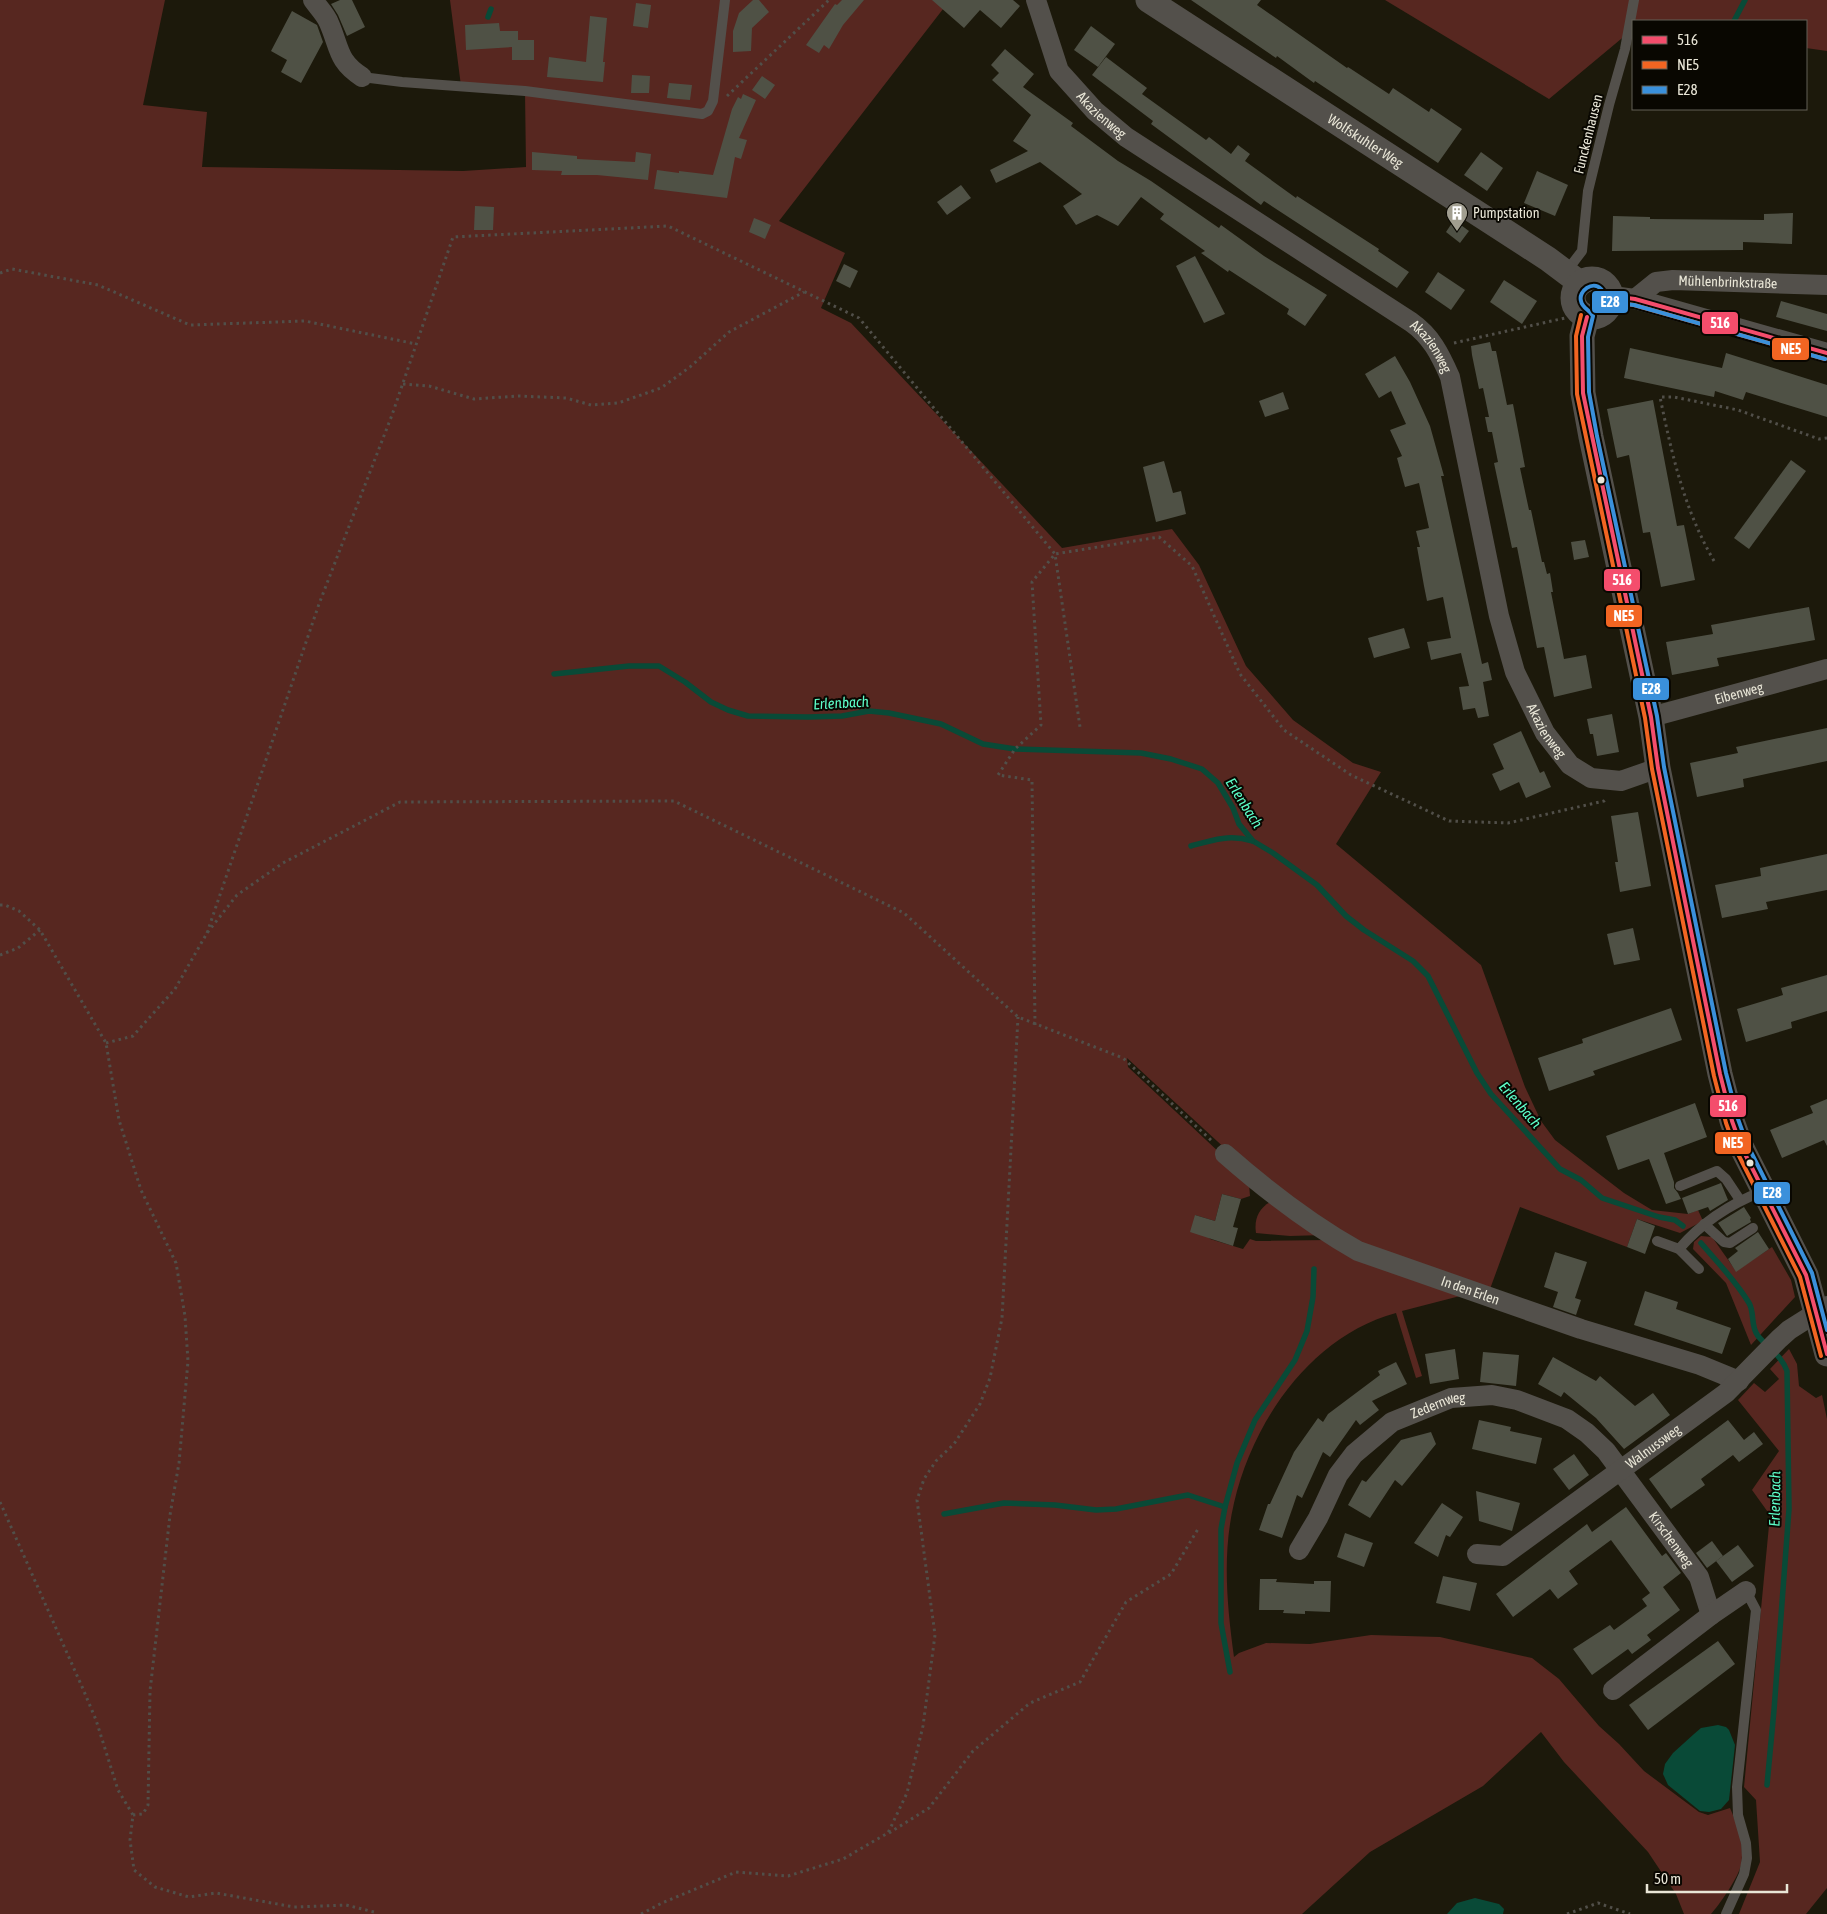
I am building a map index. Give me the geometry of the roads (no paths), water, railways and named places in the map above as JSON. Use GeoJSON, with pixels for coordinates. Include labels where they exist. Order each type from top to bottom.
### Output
{"type":"FeatureCollection","features":[{"type":"Feature","properties":{"kind":"street"},"geometry":{"type":"LineString","coordinates":[[313,0],[329,21],[342,60],[362,77]]}},
{"type":"Feature","properties":{"kind":"street","name":"Akazienweg"},"geometry":{"type":"LineString","coordinates":[[1036,0],[1059,72],[1095,111],[1126,137],[1423,331],[1437,349],[1450,377],[1499,616],[1514,672],[1545,733],[1570,765],[1591,778],[1621,781],[1658,768]]}},
{"type":"Feature","properties":{"kind":"street","name":"Wolfskuhler Weg"},"geometry":{"type":"LineString","coordinates":[[1148,0],[1573,278]]}},
{"type":"Feature","properties":{"kind":"street"},"geometry":{"type":"LineString","coordinates":[[1827,353],[1623,297],[1600,280],[1573,278],[1575,290],[1573,298],[1575,306],[1580,313],[1577,317],[1582,336],[1583,393],[1591,438],[1651,717],[1658,768],[1720,1074],[1732,1121],[1741,1146],[1752,1195],[1806,1274],[1822,1310],[1827,1354]]}},
{"type":"Feature","properties":{"kind":"street","name":"Mühlenbrinkstraße"},"geometry":{"type":"LineString","coordinates":[[1623,297],[1656,282],[1672,280],[1827,285]]}},
{"type":"Feature","properties":{"kind":"street"},"geometry":{"type":"LineString","coordinates":[[1577,317],[1602,315],[1608,310],[1611,303],[1623,297]]}},
{"type":"Feature","properties":{"kind":"street","name":"Eibenweg"},"geometry":{"type":"LineString","coordinates":[[1651,717],[1827,668]]}},
{"type":"Feature","properties":{"kind":"street","name":"In den Erlen"},"geometry":{"type":"LineString","coordinates":[[1225,1154],[1264,1188],[1358,1251],[1580,1329],[1700,1365],[1738,1381]]}},
{"type":"Feature","properties":{"kind":"street","name":"Walnussweg"},"geometry":{"type":"LineString","coordinates":[[1477,1554],[1503,1556],[1726,1393],[1789,1330],[1822,1310]]}},
{"type":"Feature","properties":{"kind":"street","name":"Zedernweg"},"geometry":{"type":"LineString","coordinates":[[1299,1550],[1318,1518],[1338,1475],[1354,1454],[1392,1422],[1451,1398],[1492,1395],[1517,1400],[1567,1419],[1606,1451],[1620,1471]]}},
{"type":"Feature","properties":{"kind":"street","name":"Kirschenweg"},"geometry":{"type":"LineString","coordinates":[[1620,1471],[1699,1577],[1711,1615]]}},
{"type":"Feature","properties":{"kind":"street"},"geometry":{"type":"LineString","coordinates":[[1613,1690],[1711,1615],[1746,1591]]}},
{"type":"Feature","properties":{"kind":"lane"},"geometry":{"type":"LineString","coordinates":[[362,77],[402,82],[525,91],[702,114],[708,111],[713,101],[725,0]]}},
{"type":"Feature","properties":{"kind":"lane","name":"Funckenhausen"},"geometry":{"type":"LineString","coordinates":[[1573,278],[1582,251],[1588,191],[1625,49],[1634,0]]}},
{"type":"Feature","properties":{"kind":"lane"},"geometry":{"type":"LineString","coordinates":[[1679,1249],[1704,1224],[1752,1195],[1717,1171],[1680,1186]]}},
{"type":"Feature","properties":{"kind":"lane"},"geometry":{"type":"LineString","coordinates":[[1704,1224],[1724,1242],[1730,1243],[1753,1228]]}},
{"type":"Feature","properties":{"kind":"lane"},"geometry":{"type":"LineString","coordinates":[[1657,1241],[1679,1249],[1699,1269]]}},
{"type":"Feature","properties":{"kind":"lane"},"geometry":{"type":"LineString","coordinates":[[1726,1914],[1744,1874],[1747,1858],[1742,1810],[1737,1787],[1756,1610],[1746,1591]]}},
{"type":"Feature","properties":{"kind":"waterway"},"geometry":{"type":"LineString","coordinates":[[1735,20],[1745,0]]}},
{"type":"Feature","properties":{"kind":"waterway"},"geometry":{"type":"LineString","coordinates":[[488,17],[491,9]]}},
{"type":"Feature","properties":{"kind":"waterway","name":"Erlenbach"},"geometry":{"type":"LineString","coordinates":[[554,674],[629,666],[659,666],[685,682],[711,702],[748,716],[842,716],[869,711],[889,713],[941,724],[983,744],[1015,749],[1141,753],[1171,759],[1202,769],[1218,783],[1233,808],[1239,824],[1253,841],[1317,885],[1346,916],[1364,930],[1413,961],[1428,976],[1477,1073],[1491,1094],[1560,1169],[1581,1180],[1602,1198],[1659,1217],[1675,1220],[1683,1226]]}},
{"type":"Feature","properties":{"kind":"waterway"},"geometry":{"type":"LineString","coordinates":[[1191,846],[1229,838],[1252,841]]}},
{"type":"Feature","properties":{"kind":"waterway","name":"Erlenbach"},"geometry":{"type":"LineString","coordinates":[[1701,1243],[1744,1295],[1751,1307],[1753,1324],[1758,1336],[1778,1356],[1787,1371],[1789,1509],[1767,1785]]}},
{"type":"Feature","properties":{"kind":"waterway"},"geometry":{"type":"LineString","coordinates":[[1230,1672],[1221,1623],[1221,1529],[1225,1507],[1237,1463],[1255,1420],[1295,1360],[1307,1331],[1313,1297],[1314,1269]]}},
{"type":"Feature","properties":{"kind":"waterway"},"geometry":{"type":"LineString","coordinates":[[944,1514],[1004,1503],[1055,1505],[1096,1510],[1116,1509],[1188,1495],[1225,1507]]}},
{"type":"Feature","properties":{"kind":"place","name":"Pumpstation"},"geometry":{"type":"Point","coordinates":[1457,232]}}]}
